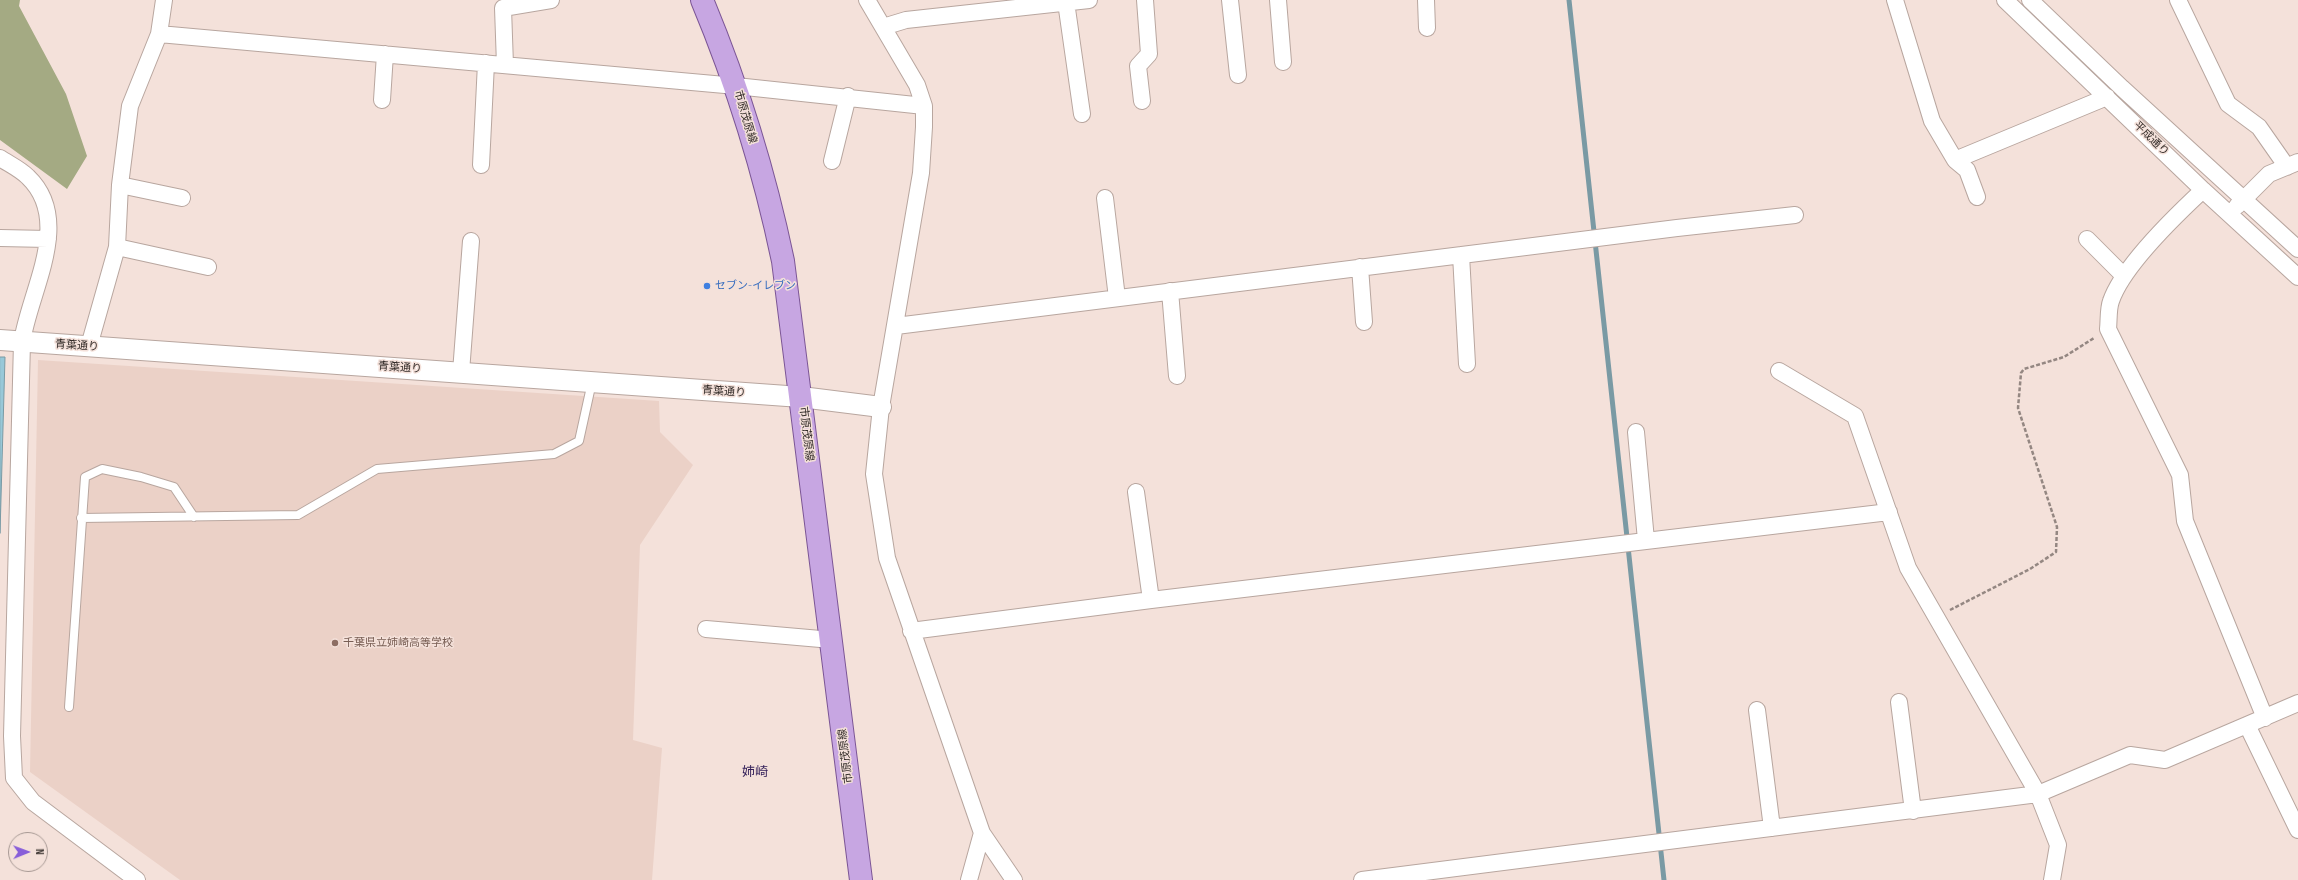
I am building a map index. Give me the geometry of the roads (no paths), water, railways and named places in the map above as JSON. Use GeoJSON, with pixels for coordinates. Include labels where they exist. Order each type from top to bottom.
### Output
{"type":"FeatureCollection","features":[{"type":"Feature","properties":{"kind":"main road","name":"市原茂原線"},"geometry":{"type":"LineString","coordinates":[[702,0],[736,86],[763,175],[783,261],[832,640],[861,880]]}},
{"type":"Feature","properties":{"kind":"street"},"geometry":{"type":"LineString","coordinates":[[89,346],[116,247],[120,185],[130,106],[159,34],[164,0]]}},
{"type":"Feature","properties":{"kind":"street"},"geometry":{"type":"LineString","coordinates":[[505,65],[503,8],[551,0]]}},
{"type":"Feature","properties":{"kind":"street"},"geometry":{"type":"LineString","coordinates":[[867,0],[917,84],[924,106],[921,173],[896,326],[880,407],[874,474],[887,558],[910,631],[982,833],[1014,880]]}},
{"type":"Feature","properties":{"kind":"street"},"geometry":{"type":"LineString","coordinates":[[883,27],[906,20],[1089,0]]}},
{"type":"Feature","properties":{"kind":"street"},"geometry":{"type":"LineString","coordinates":[[1142,102],[1138,66],[1148,54],[1145,0]]}},
{"type":"Feature","properties":{"kind":"street"},"geometry":{"type":"LineString","coordinates":[[1230,0],[1238,75]]}},
{"type":"Feature","properties":{"kind":"street"},"geometry":{"type":"LineString","coordinates":[[1278,0],[1283,62]]}},
{"type":"Feature","properties":{"kind":"street"},"geometry":{"type":"LineString","coordinates":[[1426,0],[1427,28]]}},
{"type":"Feature","properties":{"kind":"street"},"geometry":{"type":"LineString","coordinates":[[1895,0],[1932,121],[1955,160],[1966,170],[1977,197]]}},
{"type":"Feature","properties":{"kind":"street","name":"平成通り"},"geometry":{"type":"LineString","coordinates":[[2005,0],[2203,190],[2298,277]]}},
{"type":"Feature","properties":{"kind":"street","name":"平成通り"},"geometry":{"type":"LineString","coordinates":[[2030,0],[2122,88],[2298,249]]}},
{"type":"Feature","properties":{"kind":"street"},"geometry":{"type":"LineString","coordinates":[[2178,0],[2228,104],[2259,127],[2292,165],[2270,174],[2229,214]]}},
{"type":"Feature","properties":{"kind":"street"},"geometry":{"type":"LineString","coordinates":[[1066,2],[1082,114]]}},
{"type":"Feature","properties":{"kind":"street"},"geometry":{"type":"LineString","coordinates":[[159,34],[848,96],[924,106]]}},
{"type":"Feature","properties":{"kind":"street"},"geometry":{"type":"LineString","coordinates":[[382,100],[385,54]]}},
{"type":"Feature","properties":{"kind":"street"},"geometry":{"type":"LineString","coordinates":[[481,165],[486,63]]}},
{"type":"Feature","properties":{"kind":"street"},"geometry":{"type":"LineString","coordinates":[[832,161],[848,96]]}},
{"type":"Feature","properties":{"kind":"street"},"geometry":{"type":"LineString","coordinates":[[1955,160],[2107,97]]}},
{"type":"Feature","properties":{"kind":"street"},"geometry":{"type":"LineString","coordinates":[[0,158],[28,176],[40,190],[47,210],[48,239],[46,257],[25,323],[22,342],[12,736],[14,778],[33,802],[137,880]]}},
{"type":"Feature","properties":{"kind":"street"},"geometry":{"type":"LineString","coordinates":[[120,185],[182,198]]}},
{"type":"Feature","properties":{"kind":"street"},"geometry":{"type":"LineString","coordinates":[[2203,190],[2174,218],[2124,276],[2110,302],[2108,329],[2180,475],[2185,521],[2265,718]]}},
{"type":"Feature","properties":{"kind":"street"},"geometry":{"type":"LineString","coordinates":[[1105,198],[1117,298]]}},
{"type":"Feature","properties":{"kind":"street"},"geometry":{"type":"LineString","coordinates":[[896,326],[1360,267],[1795,215]]}},
{"type":"Feature","properties":{"kind":"street"},"geometry":{"type":"LineString","coordinates":[[0,238],[48,239]]}},
{"type":"Feature","properties":{"kind":"street"},"geometry":{"type":"LineString","coordinates":[[2087,239],[2124,276]]}},
{"type":"Feature","properties":{"kind":"street"},"geometry":{"type":"LineString","coordinates":[[461,372],[472,241]]}},
{"type":"Feature","properties":{"kind":"street"},"geometry":{"type":"LineString","coordinates":[[116,247],[208,268]]}},
{"type":"Feature","properties":{"kind":"street"},"geometry":{"type":"LineString","coordinates":[[1461,255],[1467,364]]}},
{"type":"Feature","properties":{"kind":"street"},"geometry":{"type":"LineString","coordinates":[[1360,267],[1364,322]]}},
{"type":"Feature","properties":{"kind":"street"},"geometry":{"type":"LineString","coordinates":[[1170,291],[1177,376]]}},
{"type":"Feature","properties":{"kind":"street","name":"青葉通り"},"geometry":{"type":"LineString","coordinates":[[0,340],[801,397],[880,407]]}},
{"type":"Feature","properties":{"kind":"street"},"geometry":{"type":"LineString","coordinates":[[1779,371],[1855,416],[1908,568],[2038,794],[2058,845],[2052,880]]}},
{"type":"Feature","properties":{"kind":"street"},"geometry":{"type":"LineString","coordinates":[[1636,432],[1646,540]]}},
{"type":"Feature","properties":{"kind":"street"},"geometry":{"type":"LineString","coordinates":[[1136,492],[1151,600]]}},
{"type":"Feature","properties":{"kind":"street"},"geometry":{"type":"LineString","coordinates":[[910,631],[1151,600],[1889,512]]}},
{"type":"Feature","properties":{"kind":"street"},"geometry":{"type":"LineString","coordinates":[[706,629],[832,640]]}},
{"type":"Feature","properties":{"kind":"street"},"geometry":{"type":"LineString","coordinates":[[1899,702],[1914,811]]}},
{"type":"Feature","properties":{"kind":"street"},"geometry":{"type":"LineString","coordinates":[[1362,880],[1914,811],[2038,794],[2130,755],[2165,760],[2298,703]]}},
{"type":"Feature","properties":{"kind":"street"},"geometry":{"type":"LineString","coordinates":[[1757,710],[1772,828]]}},
{"type":"Feature","properties":{"kind":"street"},"geometry":{"type":"LineString","coordinates":[[2247,725],[2298,830]]}},
{"type":"Feature","properties":{"kind":"street"},"geometry":{"type":"LineString","coordinates":[[969,880],[982,833]]}},
{"type":"Feature","properties":{"kind":"lane"},"geometry":{"type":"LineString","coordinates":[[81,518],[298,515],[377,469],[554,454],[579,441],[592,382]]}},
{"type":"Feature","properties":{"kind":"lane"},"geometry":{"type":"LineString","coordinates":[[69,707],[85,476],[102,469],[142,477],[174,487],[194,517]]}},
{"type":"Feature","properties":{"kind":"water"},"geometry":{"type":"Polygon","coordinates":[[[0,357],[5,357],[0,533],[0,357]]]}},
{"type":"Feature","properties":{"kind":"waterway"},"geometry":{"type":"LineString","coordinates":[[1569,0],[1664,880]]}},
{"type":"Feature","properties":{"kind":"place","name":"セブン-イレブン"},"geometry":{"type":"Point","coordinates":[707,286]}},
{"type":"Feature","properties":{"kind":"place","name":"千葉県立姉崎高等学校"},"geometry":{"type":"Point","coordinates":[335,643]}},
{"type":"Feature","properties":{"kind":"district","name":"姉崎"},"geometry":{"type":"Point","coordinates":[755,773]}}]}
